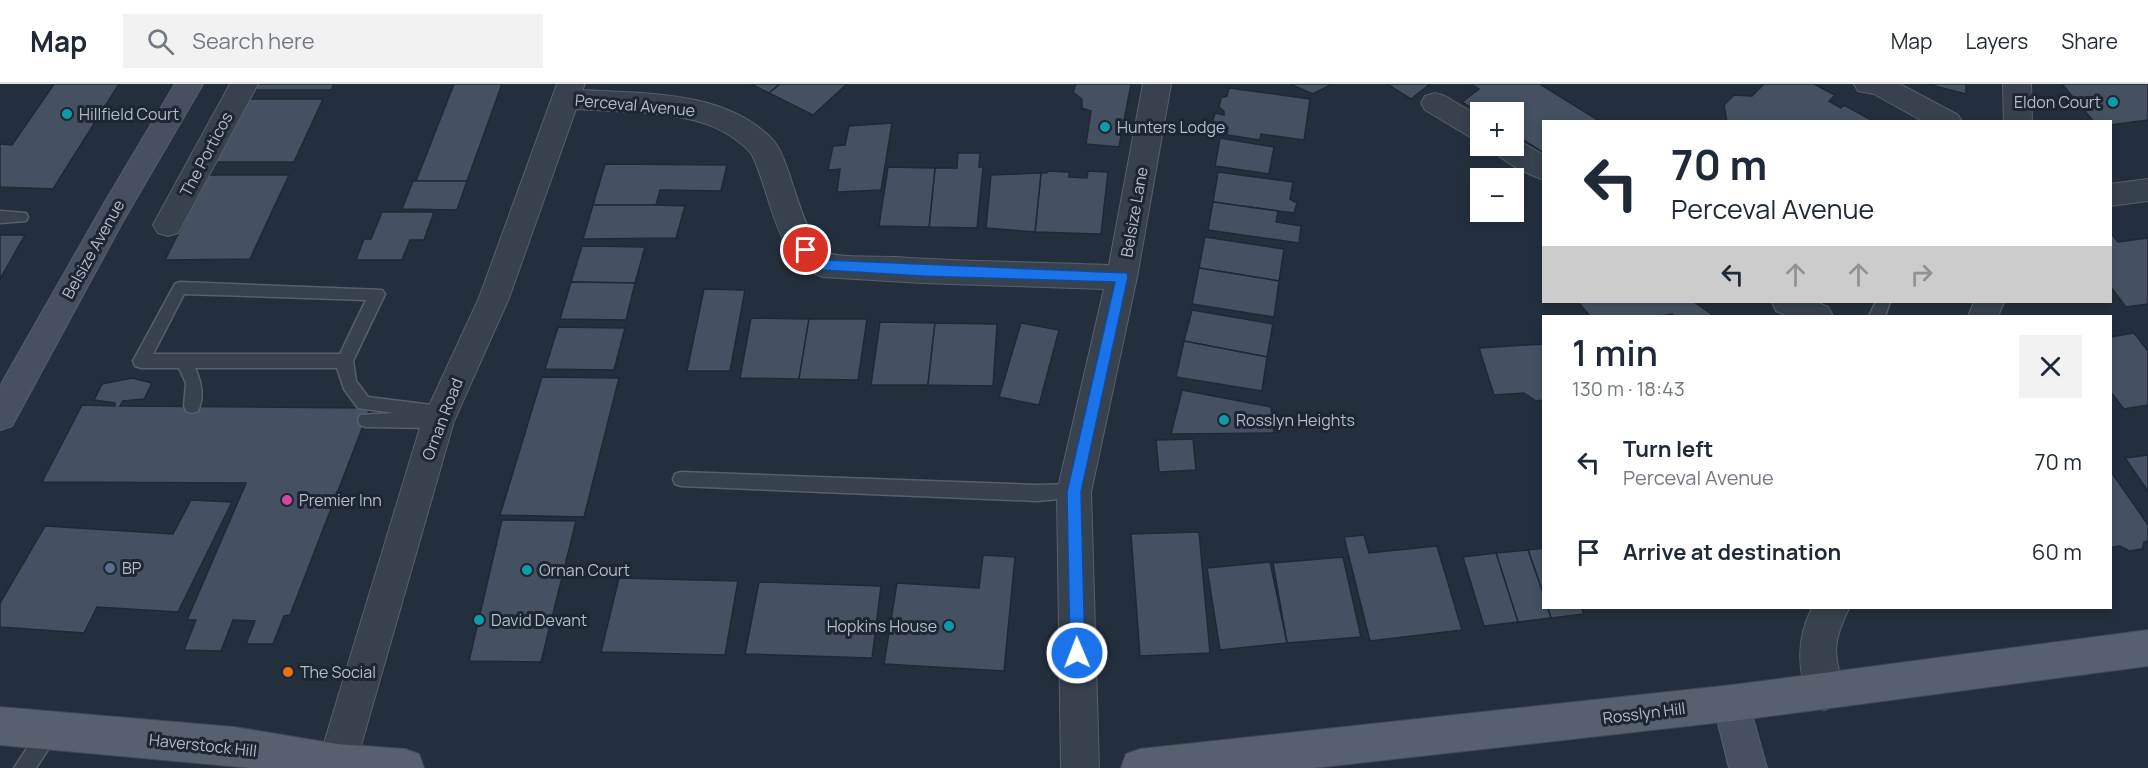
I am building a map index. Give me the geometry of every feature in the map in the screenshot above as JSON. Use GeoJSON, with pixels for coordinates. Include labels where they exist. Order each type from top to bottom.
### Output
{"type":"FeatureCollection","features":[{"type":"Feature","properties":{"kind":"main road","name":"Rosslyn Hill"},"geometry":{"type":"LineString","coordinates":[[1140,768],[1732,703],[2148,648]]}},
{"type":"Feature","properties":{"kind":"main road","name":"Haverstock Hill"},"geometry":{"type":"LineString","coordinates":[[0,726],[234,746],[337,763],[405,768]]}},
{"type":"Feature","properties":{"kind":"street","name":"Belsize Avenue"},"geometry":{"type":"LineString","coordinates":[[0,416],[112,215],[189,84]]}},
{"type":"Feature","properties":{"kind":"street","name":"The Porticos"},"geometry":{"type":"LineString","coordinates":[[168,225],[244,84]]}},
{"type":"Feature","properties":{"kind":"street","name":"Belsize Lane"},"geometry":{"type":"LineString","coordinates":[[1080,768],[1074,492],[1122,277],[1157,84]]}},
{"type":"Feature","properties":{"kind":"street"},"geometry":{"type":"LineString","coordinates":[[1868,84],[1879,85],[1944,120]]}},
{"type":"Feature","properties":{"kind":"street"},"geometry":{"type":"LineString","coordinates":[[2017,84],[2019,120]]}},
{"type":"Feature","properties":{"kind":"street","name":"Perceval Avenue"},"geometry":{"type":"LineString","coordinates":[[569,91],[707,112],[735,125],[763,147],[793,227],[806,250],[823,265],[922,271],[1122,277]]}},
{"type":"Feature","properties":{"kind":"street","name":"Ornan Road"},"geometry":{"type":"LineString","coordinates":[[337,763],[411,507],[440,417],[494,298],[569,91]]}},
{"type":"Feature","properties":{"kind":"street"},"geometry":{"type":"LineString","coordinates":[[1435,103],[1470,124]]}},
{"type":"Feature","properties":{"kind":"street"},"geometry":{"type":"LineString","coordinates":[[1522,156],[1542,168]]}},
{"type":"Feature","properties":{"kind":"street"},"geometry":{"type":"LineString","coordinates":[[2112,195],[2148,190]]}},
{"type":"Feature","properties":{"kind":"street"},"geometry":{"type":"LineString","coordinates":[[1789,303],[1815,315]]}},
{"type":"Feature","properties":{"kind":"street"},"geometry":{"type":"LineString","coordinates":[[1824,692],[1818,650],[1820,630],[1830,609]]}},
{"type":"Feature","properties":{"kind":"street"},"geometry":{"type":"LineString","coordinates":[[1732,703],[1748,768]]}},
{"type":"Feature","properties":{"kind":"lane"},"geometry":{"type":"LineString","coordinates":[[0,217],[21,217]]}},
{"type":"Feature","properties":{"kind":"lane"},"geometry":{"type":"LineString","coordinates":[[345,361],[141,361],[180,288],[377,294],[345,361],[344,372],[356,395],[364,403],[440,417]]}},
{"type":"Feature","properties":{"kind":"lane"},"geometry":{"type":"LineString","coordinates":[[185,362],[194,383],[192,406]]}},
{"type":"Feature","properties":{"kind":"lane"},"geometry":{"type":"LineString","coordinates":[[366,420],[440,417]]}},
{"type":"Feature","properties":{"kind":"lane"},"geometry":{"type":"LineString","coordinates":[[681,479],[1037,493],[1074,492]]}},
{"type":"Feature","properties":{"kind":"lane"},"geometry":{"type":"LineString","coordinates":[[24,768],[51,730]]}},
{"type":"Feature","properties":{"kind":"building","name":"Hillfield Court"},"geometry":{"type":"Polygon","coordinates":[[[54,84],[119,84],[53,189],[0,187],[0,144],[12,145],[54,84]]]}},
{"type":"Feature","properties":{"kind":"building"},"geometry":{"type":"Polygon","coordinates":[[[258,84],[334,84],[331,90],[255,90],[258,84]]]}},
{"type":"Feature","properties":{"kind":"building"},"geometry":{"type":"Polygon","coordinates":[[[454,84],[502,84],[467,181],[416,181],[454,84]]]}},
{"type":"Feature","properties":{"kind":"building"},"geometry":{"type":"Polygon","coordinates":[[[751,84],[780,84],[769,93],[751,84]]]}},
{"type":"Feature","properties":{"kind":"building"},"geometry":{"type":"Polygon","coordinates":[[[780,84],[847,84],[813,115],[769,93],[780,84]]]}},
{"type":"Feature","properties":{"kind":"building","name":"Hunters Lodge"},"geometry":{"type":"Polygon","coordinates":[[[1076,84],[1131,84],[1119,147],[1086,144],[1091,111],[1082,108],[1082,99],[1073,92],[1076,84]]]}},
{"type":"Feature","properties":{"kind":"building"},"geometry":{"type":"Polygon","coordinates":[[[1290,84],[1332,84],[1313,94],[1290,84]]]}},
{"type":"Feature","properties":{"kind":"building"},"geometry":{"type":"Polygon","coordinates":[[[1387,84],[1430,84],[1411,99],[1387,84]]]}},
{"type":"Feature","properties":{"kind":"building"},"geometry":{"type":"Polygon","coordinates":[[[1471,84],[1540,84],[1598,120],[1542,120],[1542,152],[1524,140],[1524,102],[1470,102],[1470,107],[1462,102],[1479,89],[1471,84]]]}},
{"type":"Feature","properties":{"kind":"building"},"geometry":{"type":"Polygon","coordinates":[[[1764,84],[1814,84],[1835,95],[1829,101],[1841,108],[1844,105],[1871,120],[1727,120],[1724,105],[1734,95],[1752,96],[1764,84]]]}},
{"type":"Feature","properties":{"kind":"building"},"geometry":{"type":"Polygon","coordinates":[[[1927,84],[1966,84],[1966,94],[1927,84]]]}},
{"type":"Feature","properties":{"kind":"building","name":"Eldon Court"},"geometry":{"type":"Polygon","coordinates":[[[2062,84],[2148,84],[2148,120],[2112,125],[2112,120],[2092,120],[2062,84]]]}},
{"type":"Feature","properties":{"kind":"building"},"geometry":{"type":"Polygon","coordinates":[[[1229,88],[1310,99],[1304,140],[1261,134],[1260,140],[1227,135],[1228,127],[1212,125],[1215,113],[1224,115],[1224,111],[1219,107],[1221,98],[1227,96],[1229,88]]]}},
{"type":"Feature","properties":{"kind":"building"},"geometry":{"type":"Polygon","coordinates":[[[248,99],[323,99],[294,162],[216,162],[248,99]]]}},
{"type":"Feature","properties":{"kind":"building"},"geometry":{"type":"Polygon","coordinates":[[[892,123],[881,190],[837,192],[840,169],[828,170],[833,146],[845,145],[849,126],[892,123]]]}},
{"type":"Feature","properties":{"kind":"building"},"geometry":{"type":"Polygon","coordinates":[[[1220,138],[1274,147],[1269,174],[1215,166],[1220,138]]]}},
{"type":"Feature","properties":{"kind":"building"},"geometry":{"type":"Polygon","coordinates":[[[958,153],[980,153],[979,167],[983,167],[977,228],[929,227],[935,168],[957,168],[958,153]]]}},
{"type":"Feature","properties":{"kind":"building"},"geometry":{"type":"Polygon","coordinates":[[[605,164],[727,165],[721,191],[660,190],[656,205],[593,205],[605,164]]]}},
{"type":"Feature","properties":{"kind":"building"},"geometry":{"type":"Polygon","coordinates":[[[888,167],[935,168],[929,227],[879,226],[888,167]]]}},
{"type":"Feature","properties":{"kind":"building"},"geometry":{"type":"Polygon","coordinates":[[[1047,171],[1069,172],[1069,177],[1087,178],[1088,171],[1108,172],[1101,234],[1035,232],[1041,173],[1047,173],[1047,171]]]}},
{"type":"Feature","properties":{"kind":"building"},"geometry":{"type":"Polygon","coordinates":[[[1218,172],[1293,182],[1290,199],[1297,203],[1294,213],[1213,202],[1218,172]]]}},
{"type":"Feature","properties":{"kind":"building"},"geometry":{"type":"Polygon","coordinates":[[[1041,173],[1035,232],[986,228],[991,175],[1041,173]]]}},
{"type":"Feature","properties":{"kind":"building"},"geometry":{"type":"Polygon","coordinates":[[[208,175],[289,175],[250,259],[165,260],[208,175]]]}},
{"type":"Feature","properties":{"kind":"building"},"geometry":{"type":"Polygon","coordinates":[[[413,181],[467,181],[457,210],[402,209],[413,181]]]}},
{"type":"Feature","properties":{"kind":"building"},"geometry":{"type":"Polygon","coordinates":[[[1213,202],[1278,211],[1276,222],[1301,226],[1299,243],[1208,230],[1213,202]]]}},
{"type":"Feature","properties":{"kind":"building"},"geometry":{"type":"Polygon","coordinates":[[[593,205],[685,206],[676,238],[583,239],[593,205]]]}},
{"type":"Feature","properties":{"kind":"building"},"geometry":{"type":"Polygon","coordinates":[[[382,212],[434,212],[424,240],[410,240],[402,260],[356,260],[364,239],[371,239],[382,212]]]}},
{"type":"Feature","properties":{"kind":"building"},"geometry":{"type":"Polygon","coordinates":[[[2112,234],[2118,242],[2148,238],[2148,304],[2126,307],[2112,289],[2112,234]]]}},
{"type":"Feature","properties":{"kind":"building"},"geometry":{"type":"Polygon","coordinates":[[[0,235],[25,235],[0,279],[0,235]]]}},
{"type":"Feature","properties":{"kind":"building"},"geometry":{"type":"Polygon","coordinates":[[[1205,237],[1284,249],[1279,281],[1199,268],[1205,237]]]}},
{"type":"Feature","properties":{"kind":"building"},"geometry":{"type":"Polygon","coordinates":[[[582,246],[645,247],[635,283],[571,282],[582,246]]]}},
{"type":"Feature","properties":{"kind":"building"},"geometry":{"type":"Polygon","coordinates":[[[1199,268],[1279,281],[1274,317],[1192,304],[1199,268]]]}},
{"type":"Feature","properties":{"kind":"building"},"geometry":{"type":"Polygon","coordinates":[[[571,282],[635,283],[626,320],[560,319],[571,282]]]}},
{"type":"Feature","properties":{"kind":"building"},"geometry":{"type":"Polygon","coordinates":[[[704,289],[745,290],[730,371],[687,371],[704,289]]]}},
{"type":"Feature","properties":{"kind":"building"},"geometry":{"type":"Polygon","coordinates":[[[1579,303],[1695,303],[1713,315],[1672,314],[1589,315],[1579,303]]]}},
{"type":"Feature","properties":{"kind":"building"},"geometry":{"type":"Polygon","coordinates":[[[1192,310],[1273,324],[1267,357],[1184,341],[1192,310]]]}},
{"type":"Feature","properties":{"kind":"building"},"geometry":{"type":"Polygon","coordinates":[[[751,318],[809,319],[799,379],[740,378],[751,318]]]}},
{"type":"Feature","properties":{"kind":"building"},"geometry":{"type":"Polygon","coordinates":[[[809,319],[867,319],[858,380],[799,379],[809,319]]]}},
{"type":"Feature","properties":{"kind":"building"},"geometry":{"type":"Polygon","coordinates":[[[880,322],[935,323],[928,385],[871,385],[880,322]]]}},
{"type":"Feature","properties":{"kind":"building"},"geometry":{"type":"Polygon","coordinates":[[[935,323],[997,324],[993,386],[928,385],[935,323]]]}},
{"type":"Feature","properties":{"kind":"building"},"geometry":{"type":"Polygon","coordinates":[[[1021,323],[1059,330],[1039,405],[999,397],[1021,323]]]}},
{"type":"Feature","properties":{"kind":"building"},"geometry":{"type":"Polygon","coordinates":[[[558,327],[625,328],[614,370],[545,369],[558,327]]]}},
{"type":"Feature","properties":{"kind":"building"},"geometry":{"type":"Polygon","coordinates":[[[2134,333],[2148,351],[2148,405],[2124,409],[2112,394],[2112,337],[2134,333]]]}},
{"type":"Feature","properties":{"kind":"building"},"geometry":{"type":"Polygon","coordinates":[[[1184,341],[1267,357],[1262,391],[1176,377],[1184,341]]]}},
{"type":"Feature","properties":{"kind":"building"},"geometry":{"type":"Polygon","coordinates":[[[1542,344],[1542,400],[1536,401],[1524,393],[1494,395],[1479,348],[1542,344]]]}},
{"type":"Feature","properties":{"kind":"building"},"geometry":{"type":"Polygon","coordinates":[[[542,377],[619,378],[584,517],[500,515],[542,377]]]}},
{"type":"Feature","properties":{"kind":"building","name":"Premier Inn"},"geometry":{"type":"Polygon","coordinates":[[[132,378],[152,383],[144,399],[123,401],[120,406],[370,408],[290,615],[284,616],[273,644],[246,644],[255,621],[233,620],[221,651],[184,650],[196,620],[187,620],[246,483],[42,482],[82,405],[115,406],[115,403],[94,400],[102,384],[132,378]]]}},
{"type":"Feature","properties":{"kind":"building","name":"Rosslyn Heights"},"geometry":{"type":"Polygon","coordinates":[[[1182,390],[1271,407],[1274,433],[1171,434],[1182,390]]]}},
{"type":"Feature","properties":{"kind":"building"},"geometry":{"type":"Polygon","coordinates":[[[1193,439],[1196,470],[1159,472],[1156,440],[1193,439]]]}},
{"type":"Feature","properties":{"kind":"building"},"geometry":{"type":"Polygon","coordinates":[[[2148,455],[2148,491],[2125,458],[2148,455]]]}},
{"type":"Feature","properties":{"kind":"building"},"geometry":{"type":"Polygon","coordinates":[[[2112,473],[2148,525],[2148,541],[2144,542],[2142,549],[2129,551],[2120,546],[2112,549],[2112,473]]]}},
{"type":"Feature","properties":{"kind":"building","name":"BP"},"geometry":{"type":"Polygon","coordinates":[[[191,500],[232,502],[178,612],[97,607],[84,633],[0,627],[0,603],[45,526],[173,534],[191,500]]]}},
{"type":"Feature","properties":{"kind":"building","name":"Ornan Court"},"geometry":{"type":"Polygon","coordinates":[[[502,520],[576,521],[541,662],[469,661],[502,520]]]}},
{"type":"Feature","properties":{"kind":"building"},"geometry":{"type":"Polygon","coordinates":[[[1199,532],[1210,653],[1140,656],[1131,534],[1199,532]]]}},
{"type":"Feature","properties":{"kind":"building"},"geometry":{"type":"Polygon","coordinates":[[[1364,535],[1369,553],[1437,546],[1462,630],[1370,641],[1344,537],[1364,535]]]}},
{"type":"Feature","properties":{"kind":"building"},"geometry":{"type":"Polygon","coordinates":[[[1542,548],[1542,590],[1528,550],[1542,548]]]}},
{"type":"Feature","properties":{"kind":"building"},"geometry":{"type":"Polygon","coordinates":[[[1528,550],[1542,590],[1542,609],[1548,609],[1551,618],[1518,622],[1496,553],[1528,550]]]}},
{"type":"Feature","properties":{"kind":"building"},"geometry":{"type":"Polygon","coordinates":[[[1496,553],[1518,622],[1484,626],[1463,557],[1496,553]]]}},
{"type":"Feature","properties":{"kind":"building","name":"Hopkins House"},"geometry":{"type":"Polygon","coordinates":[[[983,555],[1015,557],[1004,671],[884,664],[897,583],[979,588],[983,555]]]}},
{"type":"Feature","properties":{"kind":"building"},"geometry":{"type":"Polygon","coordinates":[[[1343,557],[1361,637],[1287,643],[1273,563],[1343,557]]]}},
{"type":"Feature","properties":{"kind":"building"},"geometry":{"type":"Polygon","coordinates":[[[1270,562],[1287,643],[1220,650],[1207,568],[1270,562]]]}},
{"type":"Feature","properties":{"kind":"building"},"geometry":{"type":"Polygon","coordinates":[[[619,578],[738,581],[725,655],[601,652],[619,578]]]}},
{"type":"Feature","properties":{"kind":"building"},"geometry":{"type":"Polygon","coordinates":[[[759,582],[881,586],[872,658],[745,654],[759,582]]]}},
{"type":"Feature","properties":{"kind":"building"},"geometry":{"type":"Polygon","coordinates":[[[1548,609],[1582,609],[1584,614],[1551,618],[1548,609]]]}},
{"type":"Feature","properties":{"kind":"place","name":"Eldon Court"},"geometry":{"type":"Point","coordinates":[2113,102]}},
{"type":"Feature","properties":{"kind":"place","name":"Hillfield Court"},"geometry":{"type":"Point","coordinates":[67,114]}},
{"type":"Feature","properties":{"kind":"place","name":"Hunters Lodge"},"geometry":{"type":"Point","coordinates":[1105,127]}},
{"type":"Feature","properties":{"kind":"place","name":"Rosslyn Heights"},"geometry":{"type":"Point","coordinates":[1224,420]}},
{"type":"Feature","properties":{"kind":"place","name":"Premier Inn"},"geometry":{"type":"Point","coordinates":[287,500]}},
{"type":"Feature","properties":{"kind":"place","name":"BP"},"geometry":{"type":"Point","coordinates":[110,568]}},
{"type":"Feature","properties":{"kind":"place","name":"Ornan Court"},"geometry":{"type":"Point","coordinates":[527,570]}},
{"type":"Feature","properties":{"kind":"place","name":"David Devant"},"geometry":{"type":"Point","coordinates":[479,620]}},
{"type":"Feature","properties":{"kind":"place","name":"Hopkins House"},"geometry":{"type":"Point","coordinates":[949,626]}},
{"type":"Feature","properties":{"kind":"place","name":"The Social"},"geometry":{"type":"Point","coordinates":[288,672]}},
{"type":"Feature","properties":{"kind":"route"},"geometry":{"type":"LineString","coordinates":[[806,250],[823,265],[922,271],[1018,272],[1122,277],[1074,492],[1077,653]]}}]}
